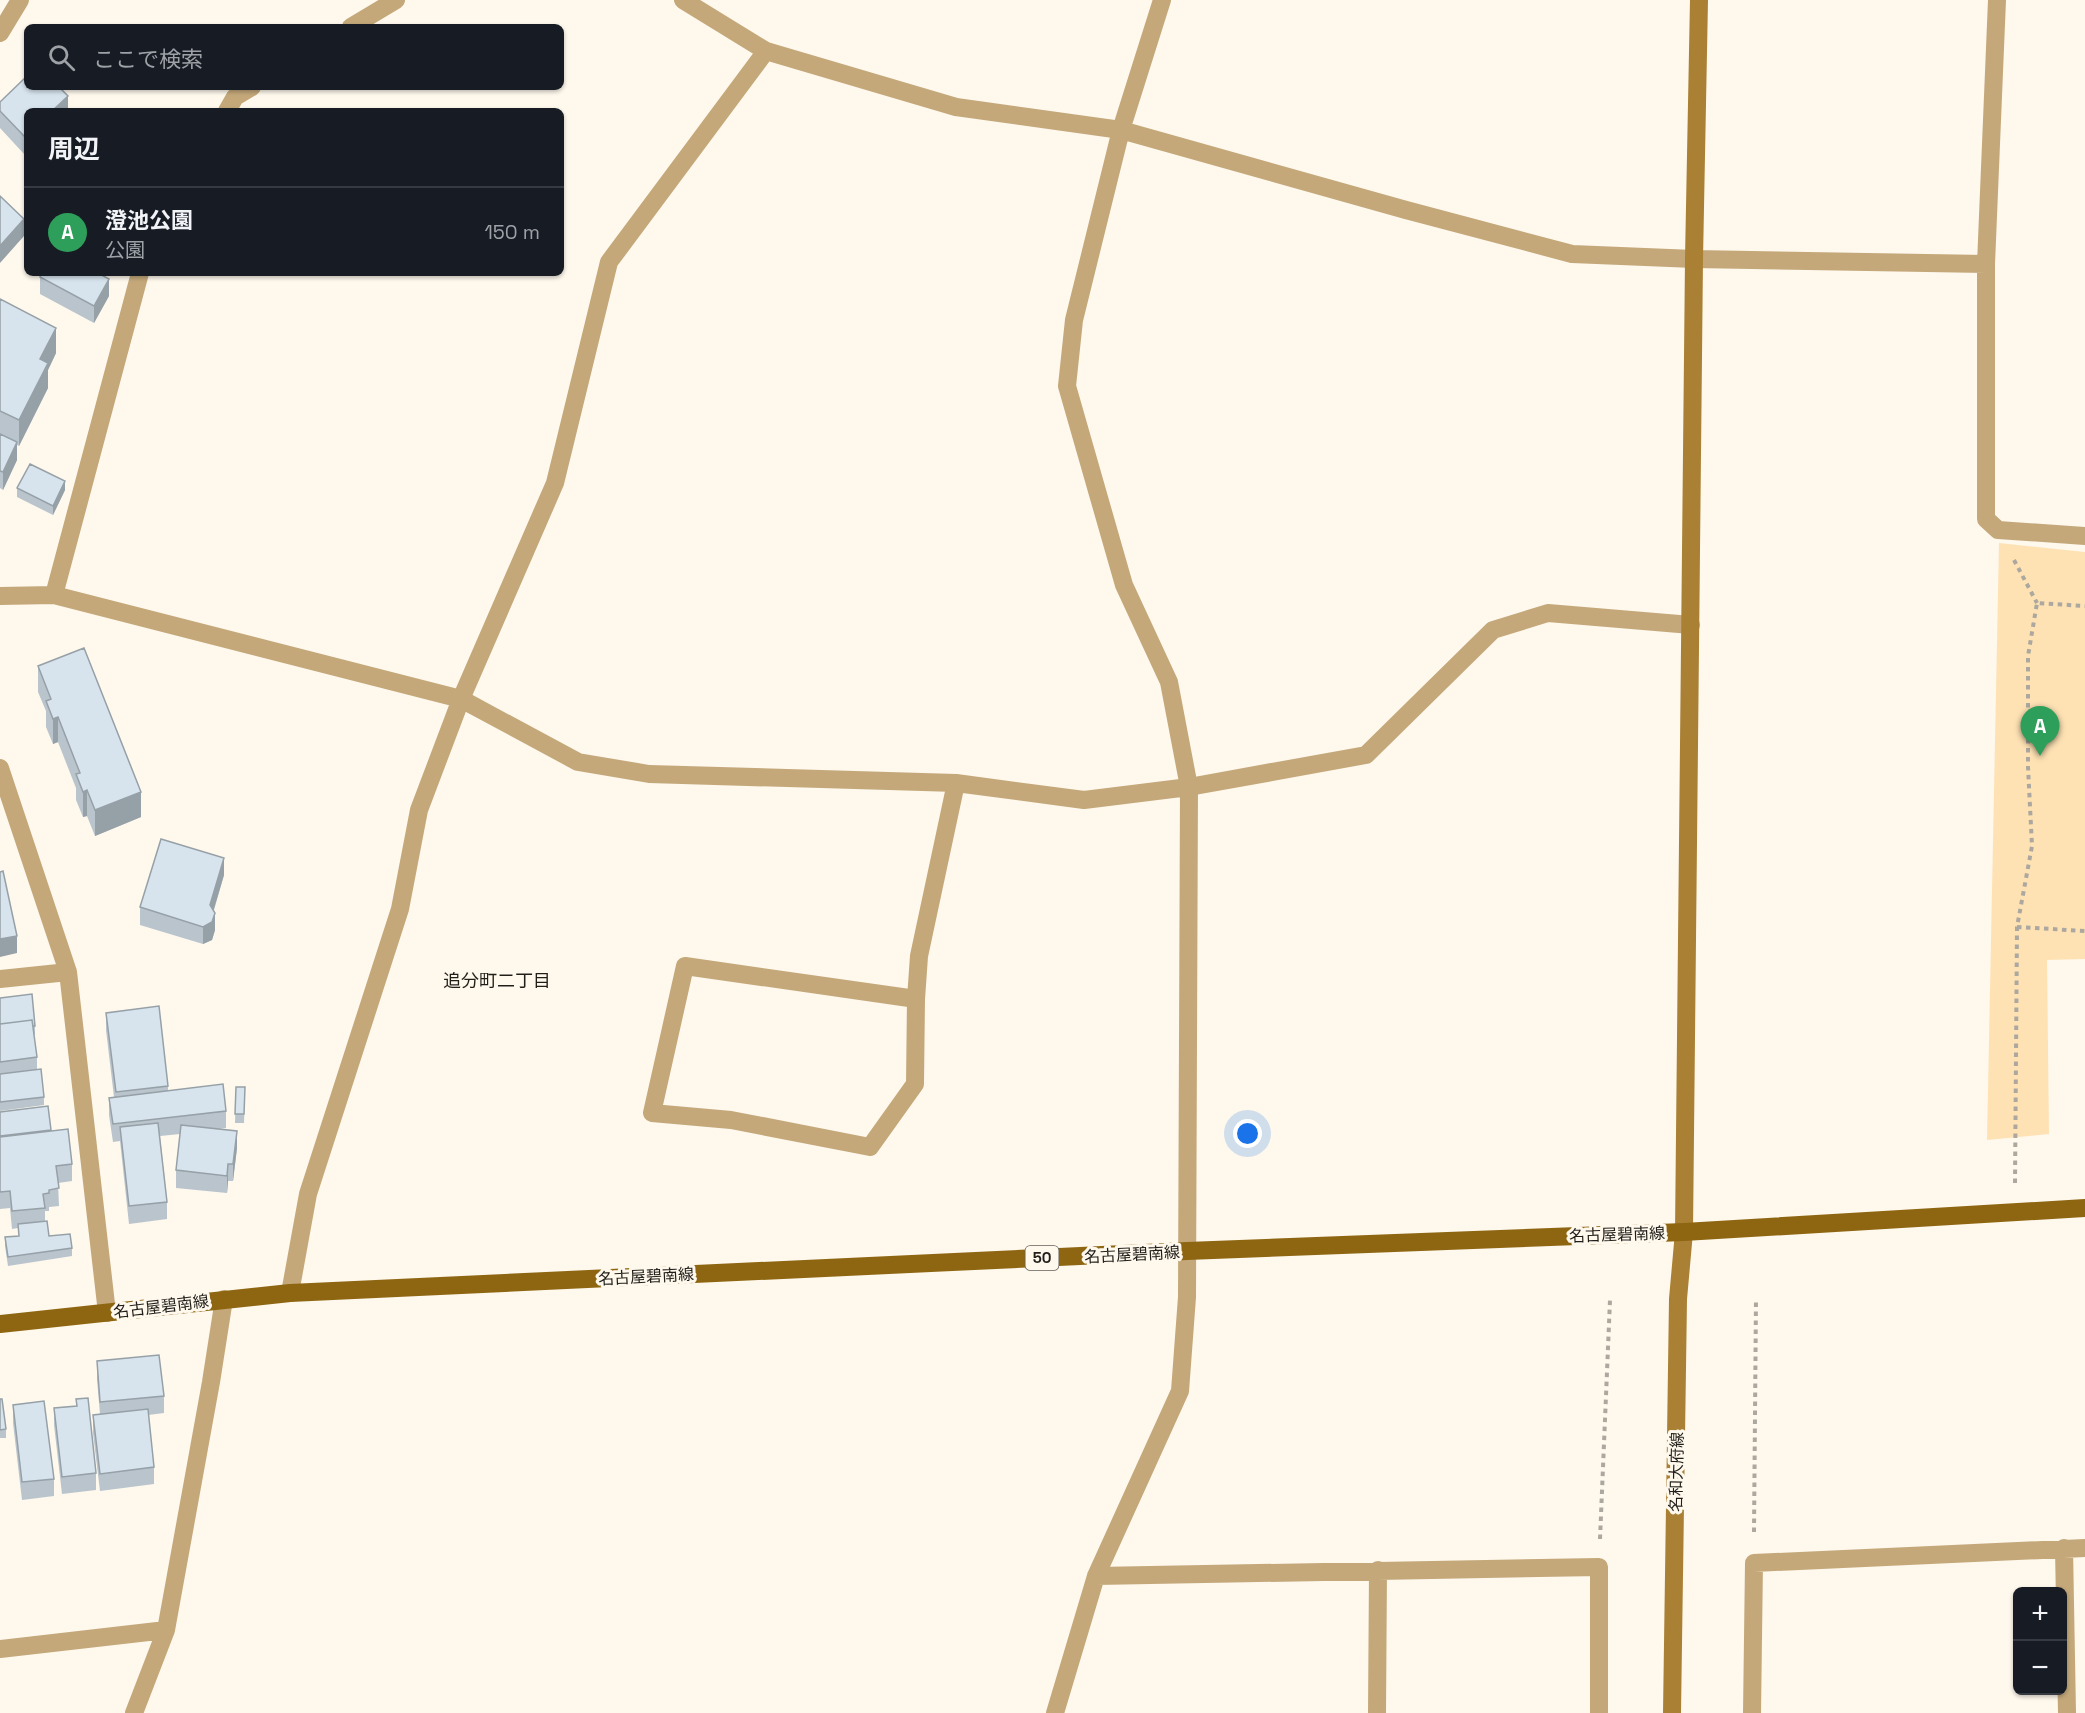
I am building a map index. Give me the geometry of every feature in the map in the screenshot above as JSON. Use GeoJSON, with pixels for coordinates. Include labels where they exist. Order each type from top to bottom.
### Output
{"type":"FeatureCollection","features":[{"type":"Feature","properties":{"kind":"main road","name":"名古屋碧南線"},"geometry":{"type":"LineString","coordinates":[[0,1324],[290,1293],[1187,1251],[1684,1232],[2085,1208]]}},
{"type":"Feature","properties":{"kind":"street"},"geometry":{"type":"LineString","coordinates":[[0,33],[20,0]]}},
{"type":"Feature","properties":{"kind":"street"},"geometry":{"type":"LineString","coordinates":[[356,24],[396,0]]}},
{"type":"Feature","properties":{"kind":"street"},"geometry":{"type":"LineString","coordinates":[[683,0],[766,51],[956,107],[1121,130],[1572,254],[1694,259],[1986,264]]}},
{"type":"Feature","properties":{"kind":"street"},"geometry":{"type":"LineString","coordinates":[[1055,1713],[1096,1576],[1180,1391],[1186,1297],[1189,787],[1169,682],[1124,585],[1067,386],[1074,320],[1121,130],[1162,0]]}},
{"type":"Feature","properties":{"kind":"street","name":"名和大府線"},"geometry":{"type":"LineString","coordinates":[[1672,1713],[1678,1299],[1684,1232],[1694,259],[1699,0]]}},
{"type":"Feature","properties":{"kind":"street"},"geometry":{"type":"LineString","coordinates":[[1997,0],[1986,264],[1986,519],[1998,530],[2085,536]]}},
{"type":"Feature","properties":{"kind":"street"},"geometry":{"type":"LineString","coordinates":[[290,1293],[308,1194],[400,909],[419,810],[461,699],[555,483],[609,262],[766,51]]}},
{"type":"Feature","properties":{"kind":"street"},"geometry":{"type":"LineString","coordinates":[[229,108],[235,97],[247,90]]}},
{"type":"Feature","properties":{"kind":"street"},"geometry":{"type":"LineString","coordinates":[[54,595],[139,276]]}},
{"type":"Feature","properties":{"kind":"street"},"geometry":{"type":"LineString","coordinates":[[0,596],[54,595],[461,699],[578,762],[649,774],[956,783],[1084,800],[1189,787],[1366,755],[1493,630],[1548,613],[1691,626]]}},
{"type":"Feature","properties":{"kind":"street"},"geometry":{"type":"LineString","coordinates":[[0,768],[68,972],[107,1313]]}},
{"type":"Feature","properties":{"kind":"street"},"geometry":{"type":"LineString","coordinates":[[916,999],[685,966],[651,1113],[731,1120],[870,1147],[915,1084],[919,956],[956,783]]}},
{"type":"Feature","properties":{"kind":"street"},"geometry":{"type":"LineString","coordinates":[[0,979],[68,972]]}},
{"type":"Feature","properties":{"kind":"street"},"geometry":{"type":"LineString","coordinates":[[134,1713],[166,1630],[212,1382],[224,1299]]}},
{"type":"Feature","properties":{"kind":"street"},"geometry":{"type":"LineString","coordinates":[[2064,1548],[2067,1713]]}},
{"type":"Feature","properties":{"kind":"street"},"geometry":{"type":"LineString","coordinates":[[1752,1713],[1754,1563],[2085,1548]]}},
{"type":"Feature","properties":{"kind":"street"},"geometry":{"type":"LineString","coordinates":[[1096,1576],[1599,1567],[1599,1713]]}},
{"type":"Feature","properties":{"kind":"street"},"geometry":{"type":"LineString","coordinates":[[1377,1713],[1378,1570]]}},
{"type":"Feature","properties":{"kind":"street"},"geometry":{"type":"LineString","coordinates":[[0,1649],[166,1630]]}},
{"type":"Feature","properties":{"kind":"path"},"geometry":{"type":"LineString","coordinates":[[1998,530],[2037,603],[2028,656],[2028,766],[2032,846],[2017,927],[2014,1211]]}},
{"type":"Feature","properties":{"kind":"path"},"geometry":{"type":"LineString","coordinates":[[2037,603],[2085,606]]}},
{"type":"Feature","properties":{"kind":"path"},"geometry":{"type":"LineString","coordinates":[[2017,927],[2085,931]]}},
{"type":"Feature","properties":{"kind":"path"},"geometry":{"type":"LineString","coordinates":[[1754,1563],[1756,1298]]}},
{"type":"Feature","properties":{"kind":"path"},"geometry":{"type":"LineString","coordinates":[[1599,1567],[1611,1300]]}},
{"type":"Feature","properties":{"kind":"shaded area"},"geometry":{"type":"Polygon","coordinates":[[[1999,543],[2085,552],[2085,959],[2047,960],[2049,1134],[1987,1140],[1999,543]]]}},
{"type":"Feature","properties":{"kind":"building"},"geometry":{"type":"Polygon","coordinates":[[[24,79],[24,90],[62,90],[68,96],[55,108],[24,108],[24,136],[0,111],[0,102],[24,79]]]}},
{"type":"Feature","properties":{"kind":"building"},"geometry":{"type":"Polygon","coordinates":[[[0,196],[24,219],[0,246],[0,196]]]}},
{"type":"Feature","properties":{"kind":"building"},"geometry":{"type":"Polygon","coordinates":[[[104,276],[109,279],[94,306],[40,277],[104,276]]]}},
{"type":"Feature","properties":{"kind":"building"},"geometry":{"type":"Polygon","coordinates":[[[0,299],[56,328],[40,359],[48,363],[19,420],[0,411],[0,299]]]}},
{"type":"Feature","properties":{"kind":"building"},"geometry":{"type":"Polygon","coordinates":[[[0,434],[17,442],[3,472],[0,471],[0,434]]]}},
{"type":"Feature","properties":{"kind":"building"},"geometry":{"type":"Polygon","coordinates":[[[30,464],[65,481],[53,506],[17,488],[30,464]]]}},
{"type":"Feature","properties":{"kind":"building"},"geometry":{"type":"Polygon","coordinates":[[[84,648],[141,792],[95,810],[87,790],[83,792],[76,774],[80,773],[58,717],[53,719],[46,701],[51,699],[38,666],[84,648]]]}},
{"type":"Feature","properties":{"kind":"building"},"geometry":{"type":"Polygon","coordinates":[[[161,839],[224,858],[210,905],[215,913],[212,922],[203,927],[140,907],[161,839]]]}},
{"type":"Feature","properties":{"kind":"building"},"geometry":{"type":"Polygon","coordinates":[[[3,871],[17,936],[0,939],[0,872],[3,871]]]}},
{"type":"Feature","properties":{"kind":"building"},"geometry":{"type":"Polygon","coordinates":[[[32,994],[35,1026],[32,1020],[0,1024],[0,998],[32,994]]]}},
{"type":"Feature","properties":{"kind":"building"},"geometry":{"type":"Polygon","coordinates":[[[159,1006],[168,1086],[116,1092],[106,1013],[159,1006]]]}},
{"type":"Feature","properties":{"kind":"building"},"geometry":{"type":"Polygon","coordinates":[[[32,1020],[37,1057],[0,1062],[0,1024],[32,1020]]]}},
{"type":"Feature","properties":{"kind":"building"},"geometry":{"type":"Polygon","coordinates":[[[41,1069],[44,1097],[0,1102],[0,1074],[41,1069]]]}},
{"type":"Feature","properties":{"kind":"building"},"geometry":{"type":"Polygon","coordinates":[[[223,1084],[226,1111],[113,1124],[109,1098],[223,1084]]]}},
{"type":"Feature","properties":{"kind":"building"},"geometry":{"type":"Polygon","coordinates":[[[236,1087],[245,1087],[244,1114],[235,1114],[236,1087]]]}},
{"type":"Feature","properties":{"kind":"building"},"geometry":{"type":"Polygon","coordinates":[[[48,1106],[51,1130],[0,1136],[0,1112],[48,1106]]]}},
{"type":"Feature","properties":{"kind":"building"},"geometry":{"type":"Polygon","coordinates":[[[158,1123],[167,1202],[129,1206],[120,1127],[158,1123]]]}},
{"type":"Feature","properties":{"kind":"building"},"geometry":{"type":"Polygon","coordinates":[[[181,1125],[237,1131],[233,1164],[228,1164],[227,1176],[176,1170],[181,1125]]]}},
{"type":"Feature","properties":{"kind":"building"},"geometry":{"type":"Polygon","coordinates":[[[68,1129],[72,1164],[56,1166],[59,1188],[43,1194],[45,1208],[12,1211],[10,1191],[0,1192],[0,1137],[68,1129]]]}},
{"type":"Feature","properties":{"kind":"building"},"geometry":{"type":"Polygon","coordinates":[[[47,1221],[49,1236],[70,1234],[72,1248],[8,1257],[5,1237],[19,1236],[18,1224],[47,1221]]]}},
{"type":"Feature","properties":{"kind":"building"},"geometry":{"type":"Polygon","coordinates":[[[159,1355],[164,1396],[100,1402],[97,1361],[159,1355]]]}},
{"type":"Feature","properties":{"kind":"building"},"geometry":{"type":"Polygon","coordinates":[[[88,1398],[96,1473],[62,1477],[54,1408],[77,1406],[76,1399],[88,1398]]]}},
{"type":"Feature","properties":{"kind":"building"},"geometry":{"type":"Polygon","coordinates":[[[0,1399],[2,1399],[6,1429],[0,1430],[0,1399]]]}},
{"type":"Feature","properties":{"kind":"building"},"geometry":{"type":"Polygon","coordinates":[[[44,1401],[54,1479],[22,1482],[13,1405],[44,1401]]]}},
{"type":"Feature","properties":{"kind":"building"},"geometry":{"type":"Polygon","coordinates":[[[148,1409],[154,1467],[100,1474],[93,1415],[148,1409]]]}},
{"type":"Feature","properties":{"kind":"place","name":"澄池公園"},"geometry":{"type":"Point","coordinates":[2040,756]}},
{"type":"Feature","properties":{"kind":"district","name":"追分町二丁目"},"geometry":{"type":"Point","coordinates":[497,981]}}]}
